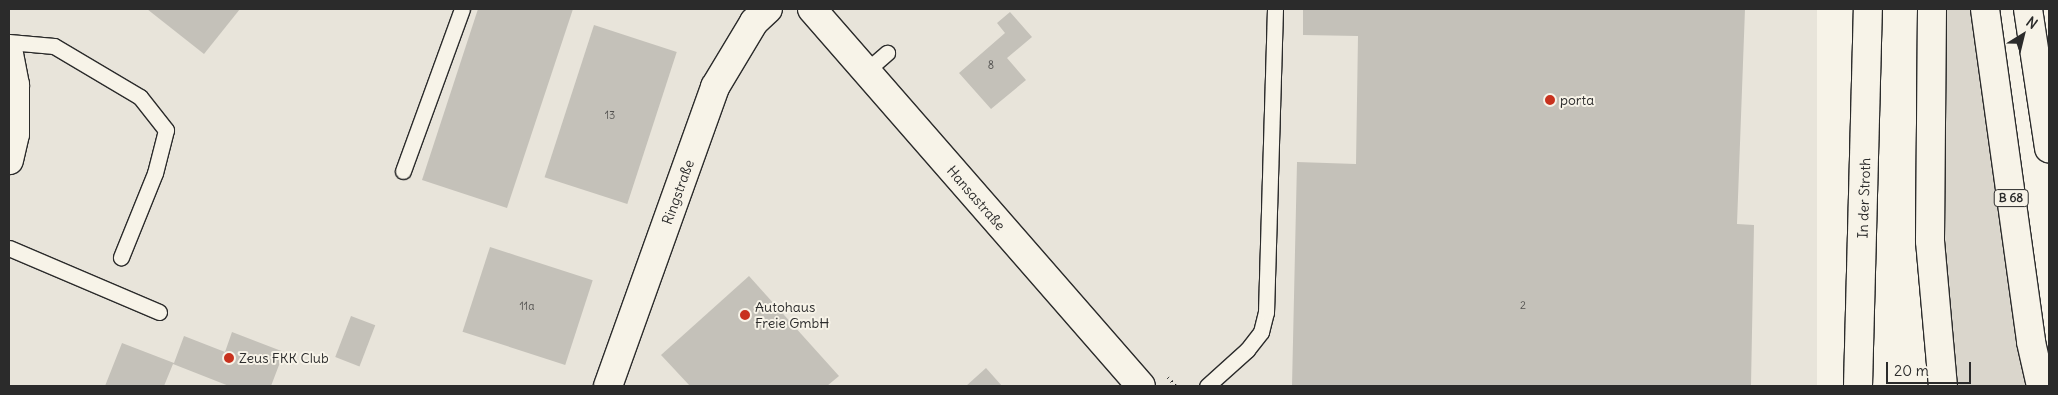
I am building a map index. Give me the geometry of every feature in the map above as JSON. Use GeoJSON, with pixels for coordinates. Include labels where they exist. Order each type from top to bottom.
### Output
{"type":"FeatureCollection","features":[{"type":"Feature","properties":{"kind":"main road","name":"Ringstraße"},"geometry":{"type":"LineString","coordinates":[[608,386],[716,87],[754,22],[768,9]]}},
{"type":"Feature","properties":{"kind":"main road","name":"Hansastraße"},"geometry":{"type":"LineString","coordinates":[[812,9],[1141,386]]}},
{"type":"Feature","properties":{"kind":"main road","name":"In der Stroth"},"geometry":{"type":"LineString","coordinates":[[1858,386],[1868,9]]}},
{"type":"Feature","properties":{"kind":"main road"},"geometry":{"type":"LineString","coordinates":[[1932,9],[1930,241],[1944,386]]}},
{"type":"Feature","properties":{"kind":"main road","name":"B 68"},"geometry":{"type":"LineString","coordinates":[[1986,9],[2031,342],[2041,386]]}},
{"type":"Feature","properties":{"kind":"main road"},"geometry":{"type":"LineString","coordinates":[[2028,9],[2049,148]]}},
{"type":"Feature","properties":{"kind":"main road"},"geometry":{"type":"LineString","coordinates":[[9,54],[15,85],[15,134],[9,160]]}},
{"type":"Feature","properties":{"kind":"lane"},"geometry":{"type":"LineString","coordinates":[[403,171],[462,9]]}},
{"type":"Feature","properties":{"kind":"lane"},"geometry":{"type":"LineString","coordinates":[[1207,386],[1248,350],[1261,332],[1266,312],[1275,9]]}},
{"type":"Feature","properties":{"kind":"lane"},"geometry":{"type":"LineString","coordinates":[[9,42],[54,46],[140,97],[166,130],[155,174],[121,257]]}},
{"type":"Feature","properties":{"kind":"lane"},"geometry":{"type":"LineString","coordinates":[[866,71],[887,53]]}},
{"type":"Feature","properties":{"kind":"lane"},"geometry":{"type":"LineString","coordinates":[[9,248],[159,312]]}},
{"type":"Feature","properties":{"kind":"shaded area"},"geometry":{"type":"Polygon","coordinates":[[[9,9],[1817,9],[1817,386],[9,386],[9,9]]]}},
{"type":"Feature","properties":{"kind":"shaded area"},"geometry":{"type":"Polygon","coordinates":[[[1932,9],[1985,9],[2041,386],[1943,386],[1932,9]]]}},
{"type":"Feature","properties":{"kind":"building"},"geometry":{"type":"Polygon","coordinates":[[[147,9],[240,9],[204,54],[147,9]]]}},
{"type":"Feature","properties":{"kind":"building"},"geometry":{"type":"Polygon","coordinates":[[[478,9],[573,9],[507,208],[422,180],[478,9]]]}},
{"type":"Feature","properties":{"kind":"building"},"geometry":{"type":"Polygon","coordinates":[[[1303,9],[1745,9],[1737,224],[1754,225],[1751,386],[1292,386],[1297,162],[1356,164],[1358,36],[1303,35],[1303,9]]]}},
{"type":"Feature","properties":{"kind":"building"},"geometry":{"type":"Polygon","coordinates":[[[1010,12],[1032,37],[1007,58],[1026,80],[991,109],[959,73],[1005,33],[997,23],[1010,12]]]}},
{"type":"Feature","properties":{"kind":"building"},"geometry":{"type":"Polygon","coordinates":[[[594,25],[677,52],[627,204],[545,177],[594,25]]]}},
{"type":"Feature","properties":{"kind":"building"},"geometry":{"type":"Polygon","coordinates":[[[490,247],[593,280],[565,365],[462,332],[490,247]]]}},
{"type":"Feature","properties":{"kind":"building","name":"Autohaus Freie GmbH"},"geometry":{"type":"Polygon","coordinates":[[[749,276],[839,376],[827,386],[690,386],[661,355],[749,276]]]}},
{"type":"Feature","properties":{"kind":"building"},"geometry":{"type":"Polygon","coordinates":[[[351,316],[375,325],[360,366],[335,357],[351,316]]]}},
{"type":"Feature","properties":{"kind":"building","name":"Zeus FKK Club"},"geometry":{"type":"Polygon","coordinates":[[[232,332],[284,352],[271,386],[229,386],[173,364],[164,386],[105,386],[122,343],[174,363],[184,336],[225,352],[232,332]]]}},
{"type":"Feature","properties":{"kind":"building"},"geometry":{"type":"Polygon","coordinates":[[[986,368],[1002,386],[966,386],[986,368]]]}},
{"type":"Feature","properties":{"kind":"place","name":"porta"},"geometry":{"type":"Point","coordinates":[1550,100]}},
{"type":"Feature","properties":{"kind":"place","name":"Autohaus Freie GmbH"},"geometry":{"type":"Point","coordinates":[745,315]}},
{"type":"Feature","properties":{"kind":"place","name":"Zeus FKK Club"},"geometry":{"type":"Point","coordinates":[229,358]}}]}
